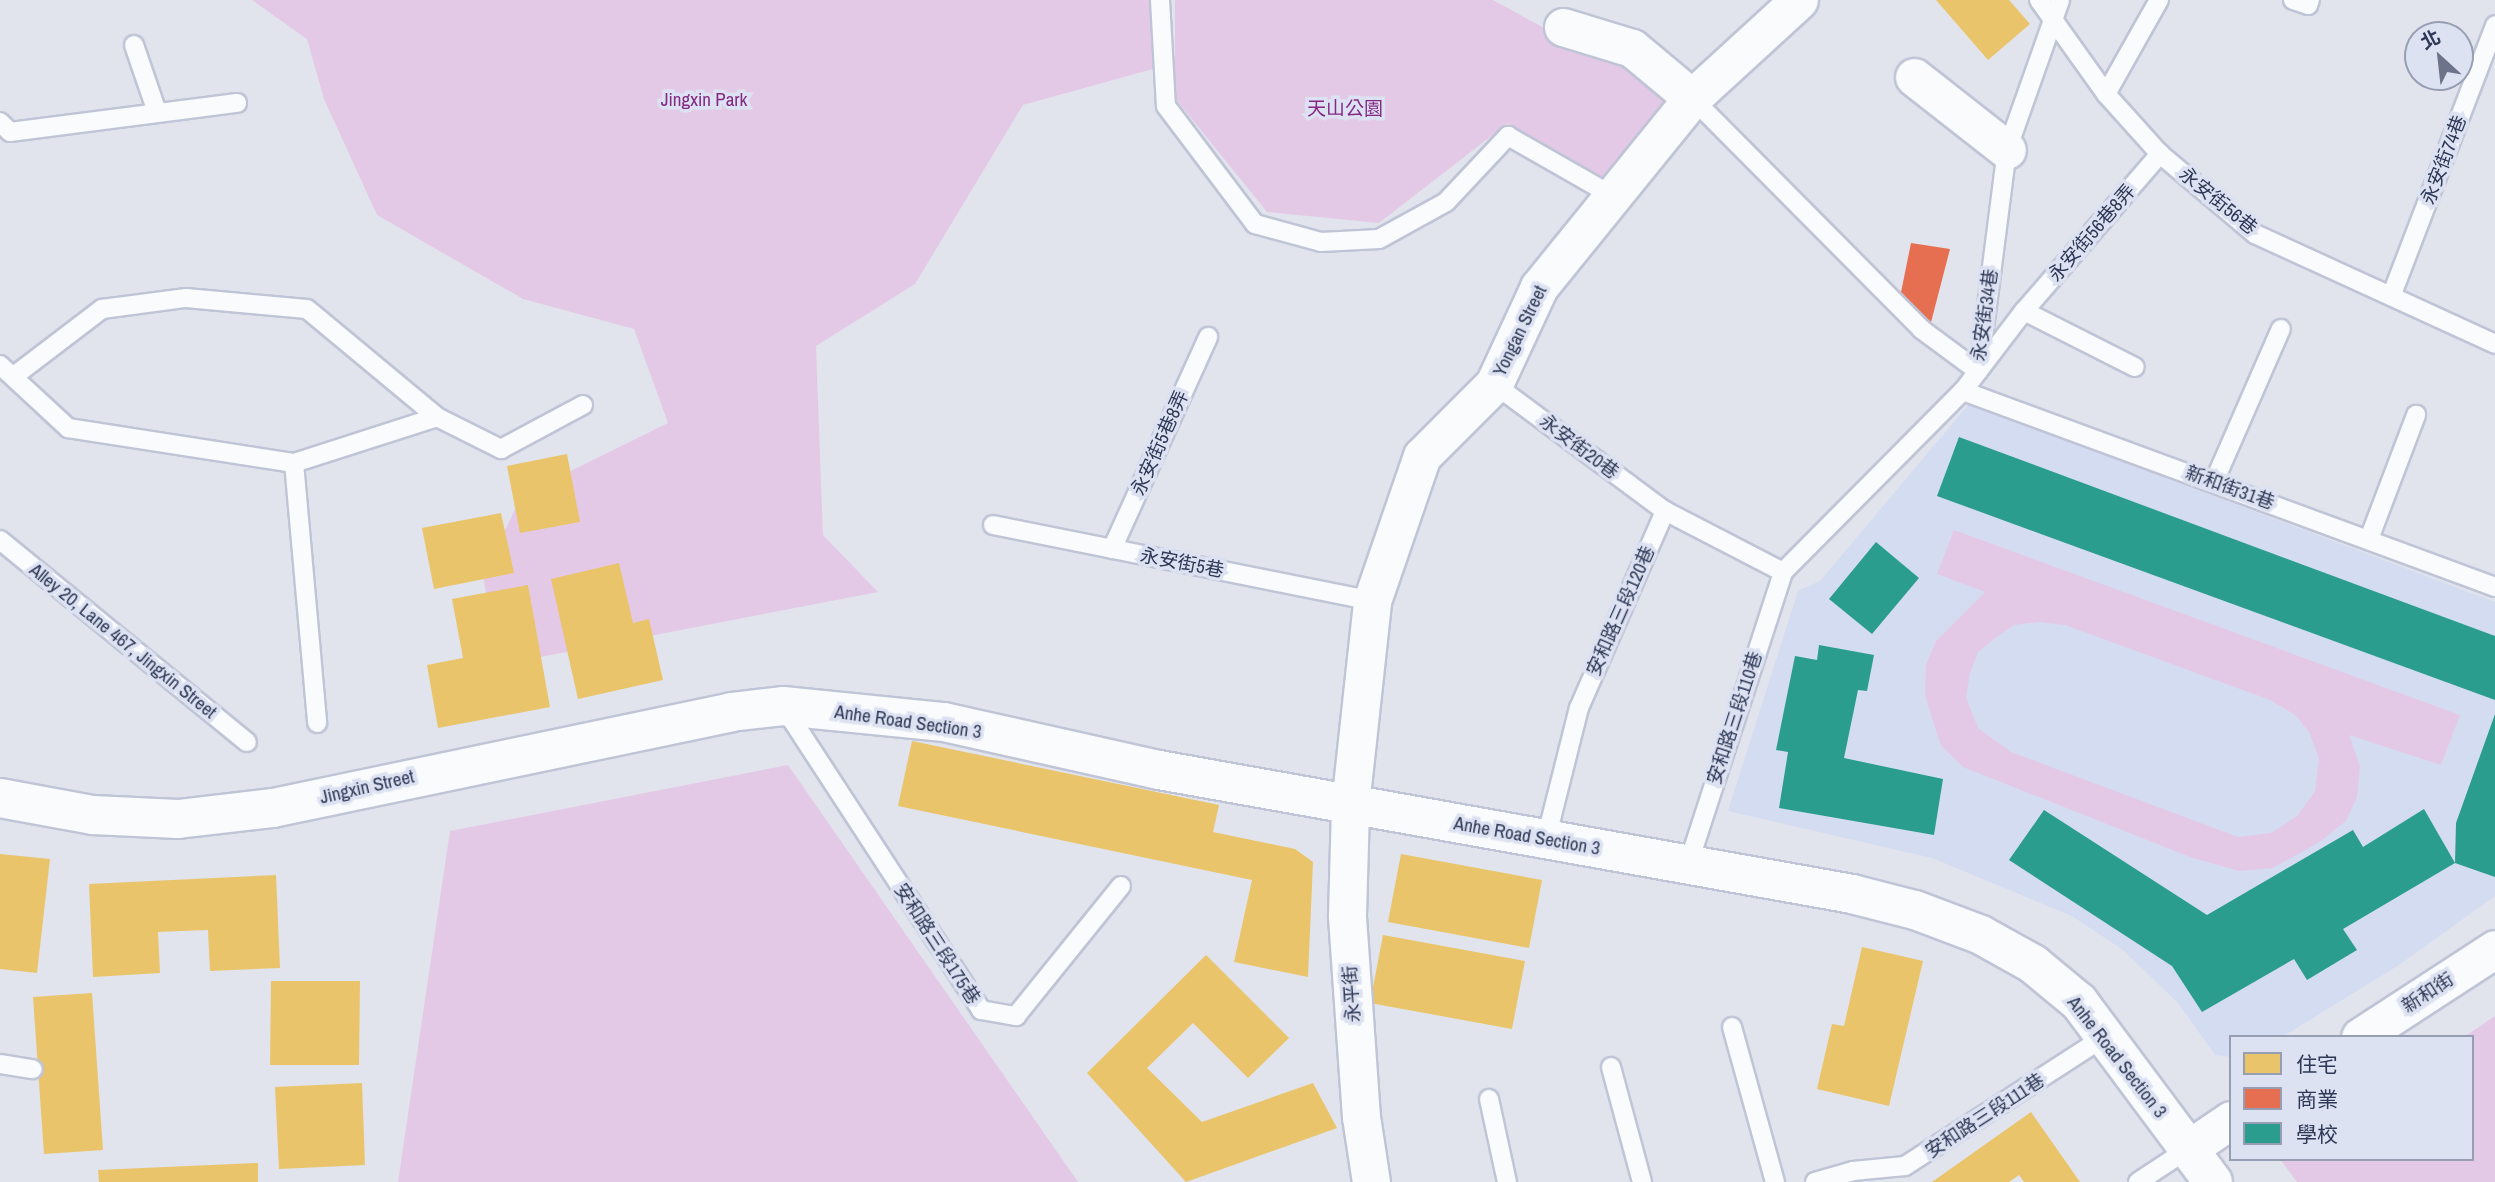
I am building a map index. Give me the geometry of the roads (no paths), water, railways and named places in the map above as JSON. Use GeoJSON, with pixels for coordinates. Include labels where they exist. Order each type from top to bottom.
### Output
{"type":"FeatureCollection","features":[{"type":"Feature","properties":{"kind":"main road","name":"Anhe Road Section 3"},"geometry":{"type":"LineString","coordinates":[[731,712],[783,706],[944,722],[1159,770],[1852,894],[1981,934],[2033,964],[2079,1002],[2213,1182]]}},
{"type":"Feature","properties":{"kind":"main road","name":"Jingxin Street"},"geometry":{"type":"LineString","coordinates":[[0,799],[93,815],[178,819],[273,808],[731,712]]}},
{"type":"Feature","properties":{"kind":"street","name":"Yongan Street"},"geometry":{"type":"LineString","coordinates":[[1350,805],[1372,601],[1422,456],[1494,384],[1539,287],[1692,98],[1799,0]]}},
{"type":"Feature","properties":{"kind":"street"},"geometry":{"type":"LineString","coordinates":[[1563,27],[1632,48],[1692,98]]}},
{"type":"Feature","properties":{"kind":"street"},"geometry":{"type":"LineString","coordinates":[[1914,77],[2007,150]]}},
{"type":"Feature","properties":{"kind":"street","name":"永平街"},"geometry":{"type":"LineString","coordinates":[[1350,805],[1347,915],[1361,1117],[1371,1182]]}},
{"type":"Feature","properties":{"kind":"street","name":"新和街"},"geometry":{"type":"LineString","coordinates":[[2363,1035],[2495,948]]}},
{"type":"Feature","properties":{"kind":"street"},"geometry":{"type":"LineString","coordinates":[[2188,1149],[2229,1121]]}},
{"type":"Feature","properties":{"kind":"lane"},"geometry":{"type":"LineString","coordinates":[[1160,0],[1166,106],[1255,224],[1321,242],[1378,239],[1446,202],[1508,136],[1613,196]]}},
{"type":"Feature","properties":{"kind":"lane","name":"永安街56巷"},"geometry":{"type":"LineString","coordinates":[[2039,0],[2106,94],[2160,154],[2255,233],[2392,294],[2495,344]]}},
{"type":"Feature","properties":{"kind":"lane","name":"永安街34巷"},"geometry":{"type":"LineString","coordinates":[[1692,98],[1921,329],[1978,371],[2007,150],[2060,0]]}},
{"type":"Feature","properties":{"kind":"lane"},"geometry":{"type":"LineString","coordinates":[[2106,94],[2159,0]]}},
{"type":"Feature","properties":{"kind":"lane"},"geometry":{"type":"LineString","coordinates":[[2293,0],[2308,5],[2310,0]]}},
{"type":"Feature","properties":{"kind":"lane","name":"永安街74巷"},"geometry":{"type":"LineString","coordinates":[[2392,294],[2495,25]]}},
{"type":"Feature","properties":{"kind":"lane"},"geometry":{"type":"LineString","coordinates":[[134,45],[158,112]]}},
{"type":"Feature","properties":{"kind":"lane"},"geometry":{"type":"LineString","coordinates":[[0,122],[10,132],[237,103]]}},
{"type":"Feature","properties":{"kind":"lane","name":"永安街56巷8弄"},"geometry":{"type":"LineString","coordinates":[[1783,572],[1964,391],[2024,311],[2160,154]]}},
{"type":"Feature","properties":{"kind":"lane"},"geometry":{"type":"LineString","coordinates":[[438,417],[294,463],[68,428],[7,370],[102,309],[186,298],[307,309],[438,417],[501,449],[583,405]]}},
{"type":"Feature","properties":{"kind":"lane"},"geometry":{"type":"LineString","coordinates":[[2024,311],[2135,368]]}},
{"type":"Feature","properties":{"kind":"lane"},"geometry":{"type":"LineString","coordinates":[[2214,482],[2281,329]]}},
{"type":"Feature","properties":{"kind":"lane","name":"永安街5巷8弄"},"geometry":{"type":"LineString","coordinates":[[1112,549],[1208,337]]}},
{"type":"Feature","properties":{"kind":"lane","name":"永安街20巷"},"geometry":{"type":"LineString","coordinates":[[1494,384],[1665,511]]}},
{"type":"Feature","properties":{"kind":"lane","name":"新和街31巷"},"geometry":{"type":"LineString","coordinates":[[1964,391],[2495,587]]}},
{"type":"Feature","properties":{"kind":"lane"},"geometry":{"type":"LineString","coordinates":[[2369,539],[2416,415]]}},
{"type":"Feature","properties":{"kind":"lane"},"geometry":{"type":"LineString","coordinates":[[294,463],[317,723]]}},
{"type":"Feature","properties":{"kind":"lane"},"geometry":{"type":"LineString","coordinates":[[1665,511],[1783,572]]}},
{"type":"Feature","properties":{"kind":"lane","name":"安和路三段120巷"},"geometry":{"type":"LineString","coordinates":[[1546,839],[1579,708],[1665,511]]}},
{"type":"Feature","properties":{"kind":"lane","name":"永安街5巷"},"geometry":{"type":"LineString","coordinates":[[993,525],[1372,601]]}},
{"type":"Feature","properties":{"kind":"lane","name":"Alley 20, Lane 467, Jingxin Street"},"geometry":{"type":"LineString","coordinates":[[0,540],[247,742]]}},
{"type":"Feature","properties":{"kind":"lane","name":"安和路三段110巷"},"geometry":{"type":"LineString","coordinates":[[1688,865],[1783,572]]}},
{"type":"Feature","properties":{"kind":"lane","name":"安和路三段175巷"},"geometry":{"type":"LineString","coordinates":[[783,706],[981,1010],[1016,1016],[1121,886]]}},
{"type":"Feature","properties":{"kind":"lane"},"geometry":{"type":"LineString","coordinates":[[1732,1027],[1774,1182]]}},
{"type":"Feature","properties":{"kind":"lane","name":"安和路三段111巷"},"geometry":{"type":"LineString","coordinates":[[1815,1182],[1875,1176],[1922,1158],[2106,1036]]}},
{"type":"Feature","properties":{"kind":"lane"},"geometry":{"type":"LineString","coordinates":[[0,1064],[33,1069]]}},
{"type":"Feature","properties":{"kind":"lane"},"geometry":{"type":"LineString","coordinates":[[1611,1067],[1642,1182]]}},
{"type":"Feature","properties":{"kind":"lane"},"geometry":{"type":"LineString","coordinates":[[1489,1099],[1507,1182]]}},
{"type":"Feature","properties":{"kind":"lane"},"geometry":{"type":"LineString","coordinates":[[2138,1182],[2188,1149]]}},
{"type":"Feature","properties":{"kind":"park label","name":"Jingxin Park"},"geometry":{"type":"Point","coordinates":[704,100]}},
{"type":"Feature","properties":{"kind":"park label","name":"天山公園"},"geometry":{"type":"Point","coordinates":[1345,109]}}]}
